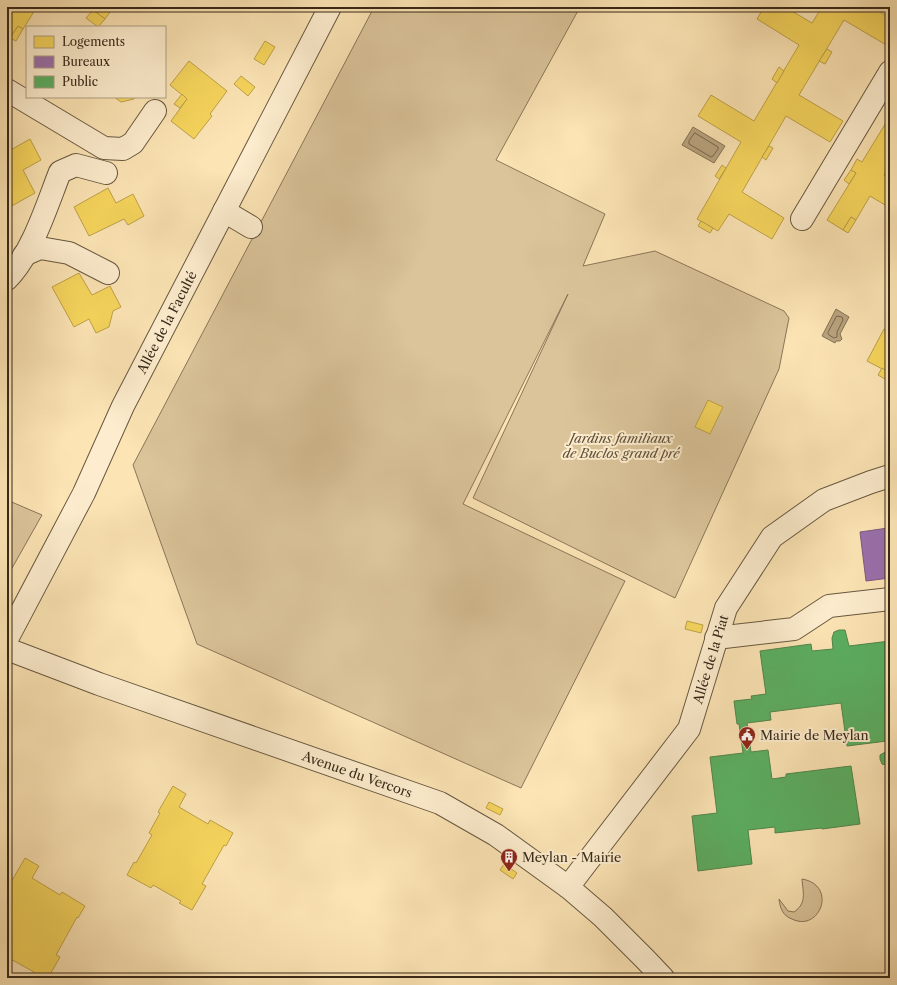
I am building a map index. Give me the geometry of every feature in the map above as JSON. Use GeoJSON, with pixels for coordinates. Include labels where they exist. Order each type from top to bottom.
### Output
{"type":"FeatureCollection","features":[{"type":"Feature","properties":{"kind":"street","name":"Allée de la Faculté"},"geometry":{"type":"LineString","coordinates":[[7,639],[84,493],[123,406],[330,7]]}},
{"type":"Feature","properties":{"kind":"street"},"geometry":{"type":"LineString","coordinates":[[802,219],[890,72]]}},
{"type":"Feature","properties":{"kind":"street"},"geometry":{"type":"LineString","coordinates":[[7,90],[104,148],[122,149],[133,143],[155,111]]}},
{"type":"Feature","properties":{"kind":"street"},"geometry":{"type":"LineString","coordinates":[[7,280],[14,273],[32,242],[60,172],[76,165],[106,173]]}},
{"type":"Feature","properties":{"kind":"street"},"geometry":{"type":"LineString","coordinates":[[224,211],[252,227]]}},
{"type":"Feature","properties":{"kind":"street"},"geometry":{"type":"LineString","coordinates":[[24,255],[40,248],[69,253],[108,273]]}},
{"type":"Feature","properties":{"kind":"street","name":"Allée de la Piat"},"geometry":{"type":"LineString","coordinates":[[568,886],[689,729],[727,605],[772,537],[824,500],[890,476]]}},
{"type":"Feature","properties":{"kind":"street"},"geometry":{"type":"LineString","coordinates":[[716,638],[794,630],[829,606],[890,599]]}},
{"type":"Feature","properties":{"kind":"street","name":"Avenue du Vercors"},"geometry":{"type":"LineString","coordinates":[[7,649],[99,684],[440,803],[496,835],[568,886],[603,918],[663,978]]}},
{"type":"Feature","properties":{"kind":"green space","name":"Jardins familiaux de Buclos grand pré"},"geometry":{"type":"Polygon","coordinates":[[[373,7],[580,7],[496,160],[605,214],[583,266],[655,251],[784,311],[789,318],[779,369],[675,598],[473,498],[568,294],[463,504],[625,581],[521,788],[197,644],[133,465],[373,7]]]}},
{"type":"Feature","properties":{"kind":"green space"},"geometry":{"type":"Polygon","coordinates":[[[7,500],[42,515],[7,577],[7,500]]]}},
{"type":"Feature","properties":{"kind":"green space"},"geometry":{"type":"Polygon","coordinates":[[[802,879],[813,883],[820,890],[822,898],[821,906],[817,914],[810,920],[802,922],[789,918],[784,914],[779,899],[788,911],[794,912],[798,909],[803,901],[802,879]]]}},
{"type":"Feature","properties":{"kind":"water"},"geometry":{"type":"Polygon","coordinates":[[[693,127],[725,146],[714,163],[682,145],[693,127]]]}},
{"type":"Feature","properties":{"kind":"water"},"geometry":{"type":"Polygon","coordinates":[[[836,309],[849,317],[840,334],[842,339],[840,341],[836,341],[835,343],[822,336],[836,309]]]}},
{"type":"Feature","properties":{"kind":"building: Logements"},"geometry":{"type":"Polygon","coordinates":[[[7,7],[37,7],[23,29],[18,26],[10,38],[7,36],[7,7]]]}},
{"type":"Feature","properties":{"kind":"building: Logements"},"geometry":{"type":"Polygon","coordinates":[[[42,7],[52,7],[49,12],[42,7]]]}},
{"type":"Feature","properties":{"kind":"building: Logements"},"geometry":{"type":"Polygon","coordinates":[[[95,7],[104,7],[110,12],[105,19],[93,10],[95,7]]]}},
{"type":"Feature","properties":{"kind":"building: Logements"},"geometry":{"type":"Polygon","coordinates":[[[764,7],[785,7],[812,23],[822,7],[871,7],[890,18],[890,42],[888,46],[844,20],[799,95],[843,121],[830,142],[786,116],[742,192],[784,218],[772,239],[729,214],[718,231],[697,219],[741,142],[698,116],[711,95],[754,121],[799,45],[757,19],[764,7]]]}},
{"type":"Feature","properties":{"kind":"building: Logements"},"geometry":{"type":"Polygon","coordinates":[[[93,10],[105,19],[99,26],[97,26],[86,18],[93,10]]]}},
{"type":"Feature","properties":{"kind":"building: Logements"},"geometry":{"type":"Polygon","coordinates":[[[18,26],[23,29],[16,41],[10,38],[18,26]]]}},
{"type":"Feature","properties":{"kind":"building: Logements"},"geometry":{"type":"Polygon","coordinates":[[[265,41],[275,47],[264,65],[254,59],[265,41]]]}},
{"type":"Feature","properties":{"kind":"building: Logements"},"geometry":{"type":"Polygon","coordinates":[[[827,49],[832,52],[825,64],[819,61],[827,49]]]}},
{"type":"Feature","properties":{"kind":"building: Logements"},"geometry":{"type":"Polygon","coordinates":[[[189,61],[227,91],[210,114],[212,116],[194,139],[171,121],[187,99],[170,85],[189,61]]]}},
{"type":"Feature","properties":{"kind":"building: Logements"},"geometry":{"type":"Polygon","coordinates":[[[779,67],[784,71],[777,83],[772,79],[779,67]]]}},
{"type":"Feature","properties":{"kind":"building: Logements"},"geometry":{"type":"Polygon","coordinates":[[[241,76],[255,87],[248,96],[234,84],[241,76]]]}},
{"type":"Feature","properties":{"kind":"building: Logements"},"geometry":{"type":"Polygon","coordinates":[[[182,94],[187,99],[180,108],[174,104],[182,94]]]}},
{"type":"Feature","properties":{"kind":"building: Logements"},"geometry":{"type":"Polygon","coordinates":[[[115,98],[134,98],[134,99],[121,102],[115,98]]]}},
{"type":"Feature","properties":{"kind":"building: Logements"},"geometry":{"type":"Polygon","coordinates":[[[890,116],[890,164],[884,175],[890,178],[890,208],[870,196],[856,220],[851,217],[843,230],[827,220],[856,173],[851,170],[857,159],[862,162],[890,116]]]}},
{"type":"Feature","properties":{"kind":"building: Logements"},"geometry":{"type":"Polygon","coordinates":[[[30,139],[41,160],[23,170],[35,193],[8,208],[7,152],[30,139]]]}},
{"type":"Feature","properties":{"kind":"building: Logements"},"geometry":{"type":"Polygon","coordinates":[[[769,146],[773,148],[766,160],[762,157],[769,146]]]}},
{"type":"Feature","properties":{"kind":"building: Logements"},"geometry":{"type":"Polygon","coordinates":[[[722,165],[726,168],[719,179],[715,176],[722,165]]]}},
{"type":"Feature","properties":{"kind":"building: Logements"},"geometry":{"type":"Polygon","coordinates":[[[851,170],[856,173],[849,184],[844,180],[851,170]]]}},
{"type":"Feature","properties":{"kind":"building: Logements"},"geometry":{"type":"Polygon","coordinates":[[[108,188],[116,203],[133,194],[144,216],[128,225],[124,219],[89,236],[74,207],[108,188]]]}},
{"type":"Feature","properties":{"kind":"building: Logements"},"geometry":{"type":"Polygon","coordinates":[[[851,217],[856,220],[848,233],[843,230],[851,217]]]}},
{"type":"Feature","properties":{"kind":"building: Logements"},"geometry":{"type":"Polygon","coordinates":[[[701,221],[713,228],[710,233],[698,226],[701,221]]]}},
{"type":"Feature","properties":{"kind":"building: Logements"},"geometry":{"type":"Polygon","coordinates":[[[79,273],[92,295],[110,286],[121,307],[113,311],[109,327],[96,333],[89,319],[74,327],[52,287],[79,273]]]}},
{"type":"Feature","properties":{"kind":"building: Logements"},"geometry":{"type":"Polygon","coordinates":[[[884,329],[890,332],[890,373],[867,361],[884,329]]]}},
{"type":"Feature","properties":{"kind":"building: Logements"},"geometry":{"type":"Polygon","coordinates":[[[882,368],[890,373],[890,382],[878,375],[882,368]]]}},
{"type":"Feature","properties":{"kind":"building: Logements"},"geometry":{"type":"Polygon","coordinates":[[[708,400],[723,407],[710,434],[695,427],[708,400]]]}},
{"type":"Feature","properties":{"kind":"building: Logements"},"geometry":{"type":"Polygon","coordinates":[[[687,621],[703,625],[701,633],[685,629],[687,621]]]}},
{"type":"Feature","properties":{"kind":"building: Logements"},"geometry":{"type":"Polygon","coordinates":[[[173,786],[186,794],[179,807],[208,824],[210,820],[233,833],[226,846],[224,845],[202,884],[206,886],[192,910],[179,903],[181,901],[153,885],[151,888],[127,875],[134,862],[136,863],[152,835],[149,833],[160,813],[158,812],[173,786]]]}},
{"type":"Feature","properties":{"kind":"building: Logements"},"geometry":{"type":"Polygon","coordinates":[[[489,802],[503,809],[500,815],[486,808],[489,802]]]}},
{"type":"Feature","properties":{"kind":"building: Logements"},"geometry":{"type":"Polygon","coordinates":[[[25,858],[39,866],[32,878],[60,895],[62,892],[85,906],[78,918],[77,917],[56,955],[60,957],[48,978],[42,978],[33,974],[34,972],[7,957],[7,894],[12,885],[10,884],[25,858]]]}},
{"type":"Feature","properties":{"kind":"building: Logements","name":"Meylan - Mairie"},"geometry":{"type":"Polygon","coordinates":[[[504,864],[517,873],[513,879],[500,870],[504,864]]]}},
{"type":"Feature","properties":{"kind":"building: Bureaux"},"geometry":{"type":"Polygon","coordinates":[[[887,522],[890,522],[890,578],[866,581],[860,532],[888,528],[887,522]]]}},
{"type":"Feature","properties":{"kind":"building: Public","name":"Mairie de Meylan"},"geometry":{"type":"Polygon","coordinates":[[[845,630],[849,646],[890,641],[890,787],[886,765],[882,764],[880,759],[880,755],[889,750],[887,741],[847,746],[841,703],[770,712],[771,720],[747,723],[751,752],[768,750],[772,779],[786,777],[786,774],[851,766],[860,824],[775,833],[775,827],[748,830],[752,864],[698,871],[692,816],[717,813],[710,757],[743,753],[734,701],[752,699],[751,696],[766,694],[760,651],[811,644],[812,651],[833,649],[832,638],[834,632],[845,630]]]}},
{"type":"Feature","properties":{"kind":"place","name":"Mairie de Meylan"},"geometry":{"type":"Point","coordinates":[747,750]}},
{"type":"Feature","properties":{"kind":"place","name":"Meylan - Mairie"},"geometry":{"type":"Point","coordinates":[509,872]}}]}
